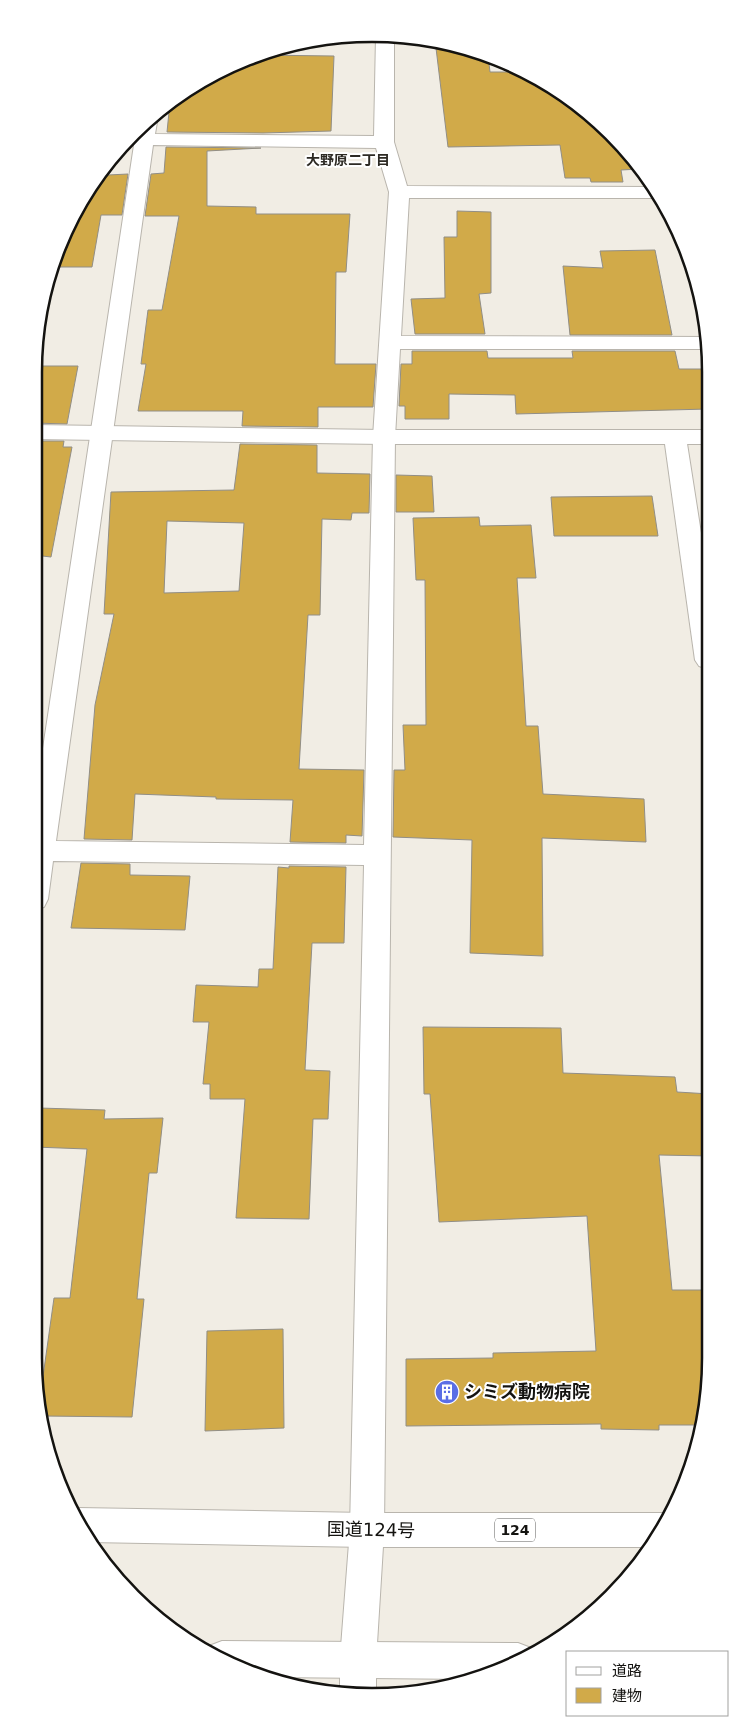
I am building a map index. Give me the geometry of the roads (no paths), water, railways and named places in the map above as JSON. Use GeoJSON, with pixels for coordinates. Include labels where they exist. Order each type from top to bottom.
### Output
{"type":"FeatureCollection","features":[{"type":"Feature","properties":{"kind":"main road"},"geometry":{"type":"LineString","coordinates":[[358,1688],[358,1660],[367,1530],[384,437],[399,192],[384,142],[385,43]]}},
{"type":"Feature","properties":{"kind":"main road"},"geometry":{"type":"LineString","coordinates":[[144,134],[384,142]]}},
{"type":"Feature","properties":{"kind":"main road"},"geometry":{"type":"LineString","coordinates":[[42,818],[101,432],[139,139]]}},
{"type":"Feature","properties":{"kind":"main road"},"geometry":{"type":"LineString","coordinates":[[399,192],[648,193]]}},
{"type":"Feature","properties":{"kind":"main road"},"geometry":{"type":"LineString","coordinates":[[390,342],[700,343]]}},
{"type":"Feature","properties":{"kind":"main road"},"geometry":{"type":"LineString","coordinates":[[42,432],[384,437],[702,437]]}},
{"type":"Feature","properties":{"kind":"main road"},"geometry":{"type":"LineString","coordinates":[[675,437],[702,619]]}},
{"type":"Feature","properties":{"kind":"main road"},"geometry":{"type":"LineString","coordinates":[[42,851],[377,855]]}},
{"type":"Feature","properties":{"kind":"main road","name":"国道124号"},"geometry":{"type":"LineString","coordinates":[[88,1525],[367,1530],[653,1530]]}},
{"type":"Feature","properties":{"kind":"main road"},"geometry":{"type":"LineString","coordinates":[[236,1659],[503,1661]]}},
{"type":"Feature","properties":{"kind":"place","name":"シミズ動物病院"},"geometry":{"type":"Point","coordinates":[447,1392]}},
{"type":"Feature","properties":{"kind":"district","name":"大野原二丁目"},"geometry":{"type":"Point","coordinates":[348,160]}}]}
